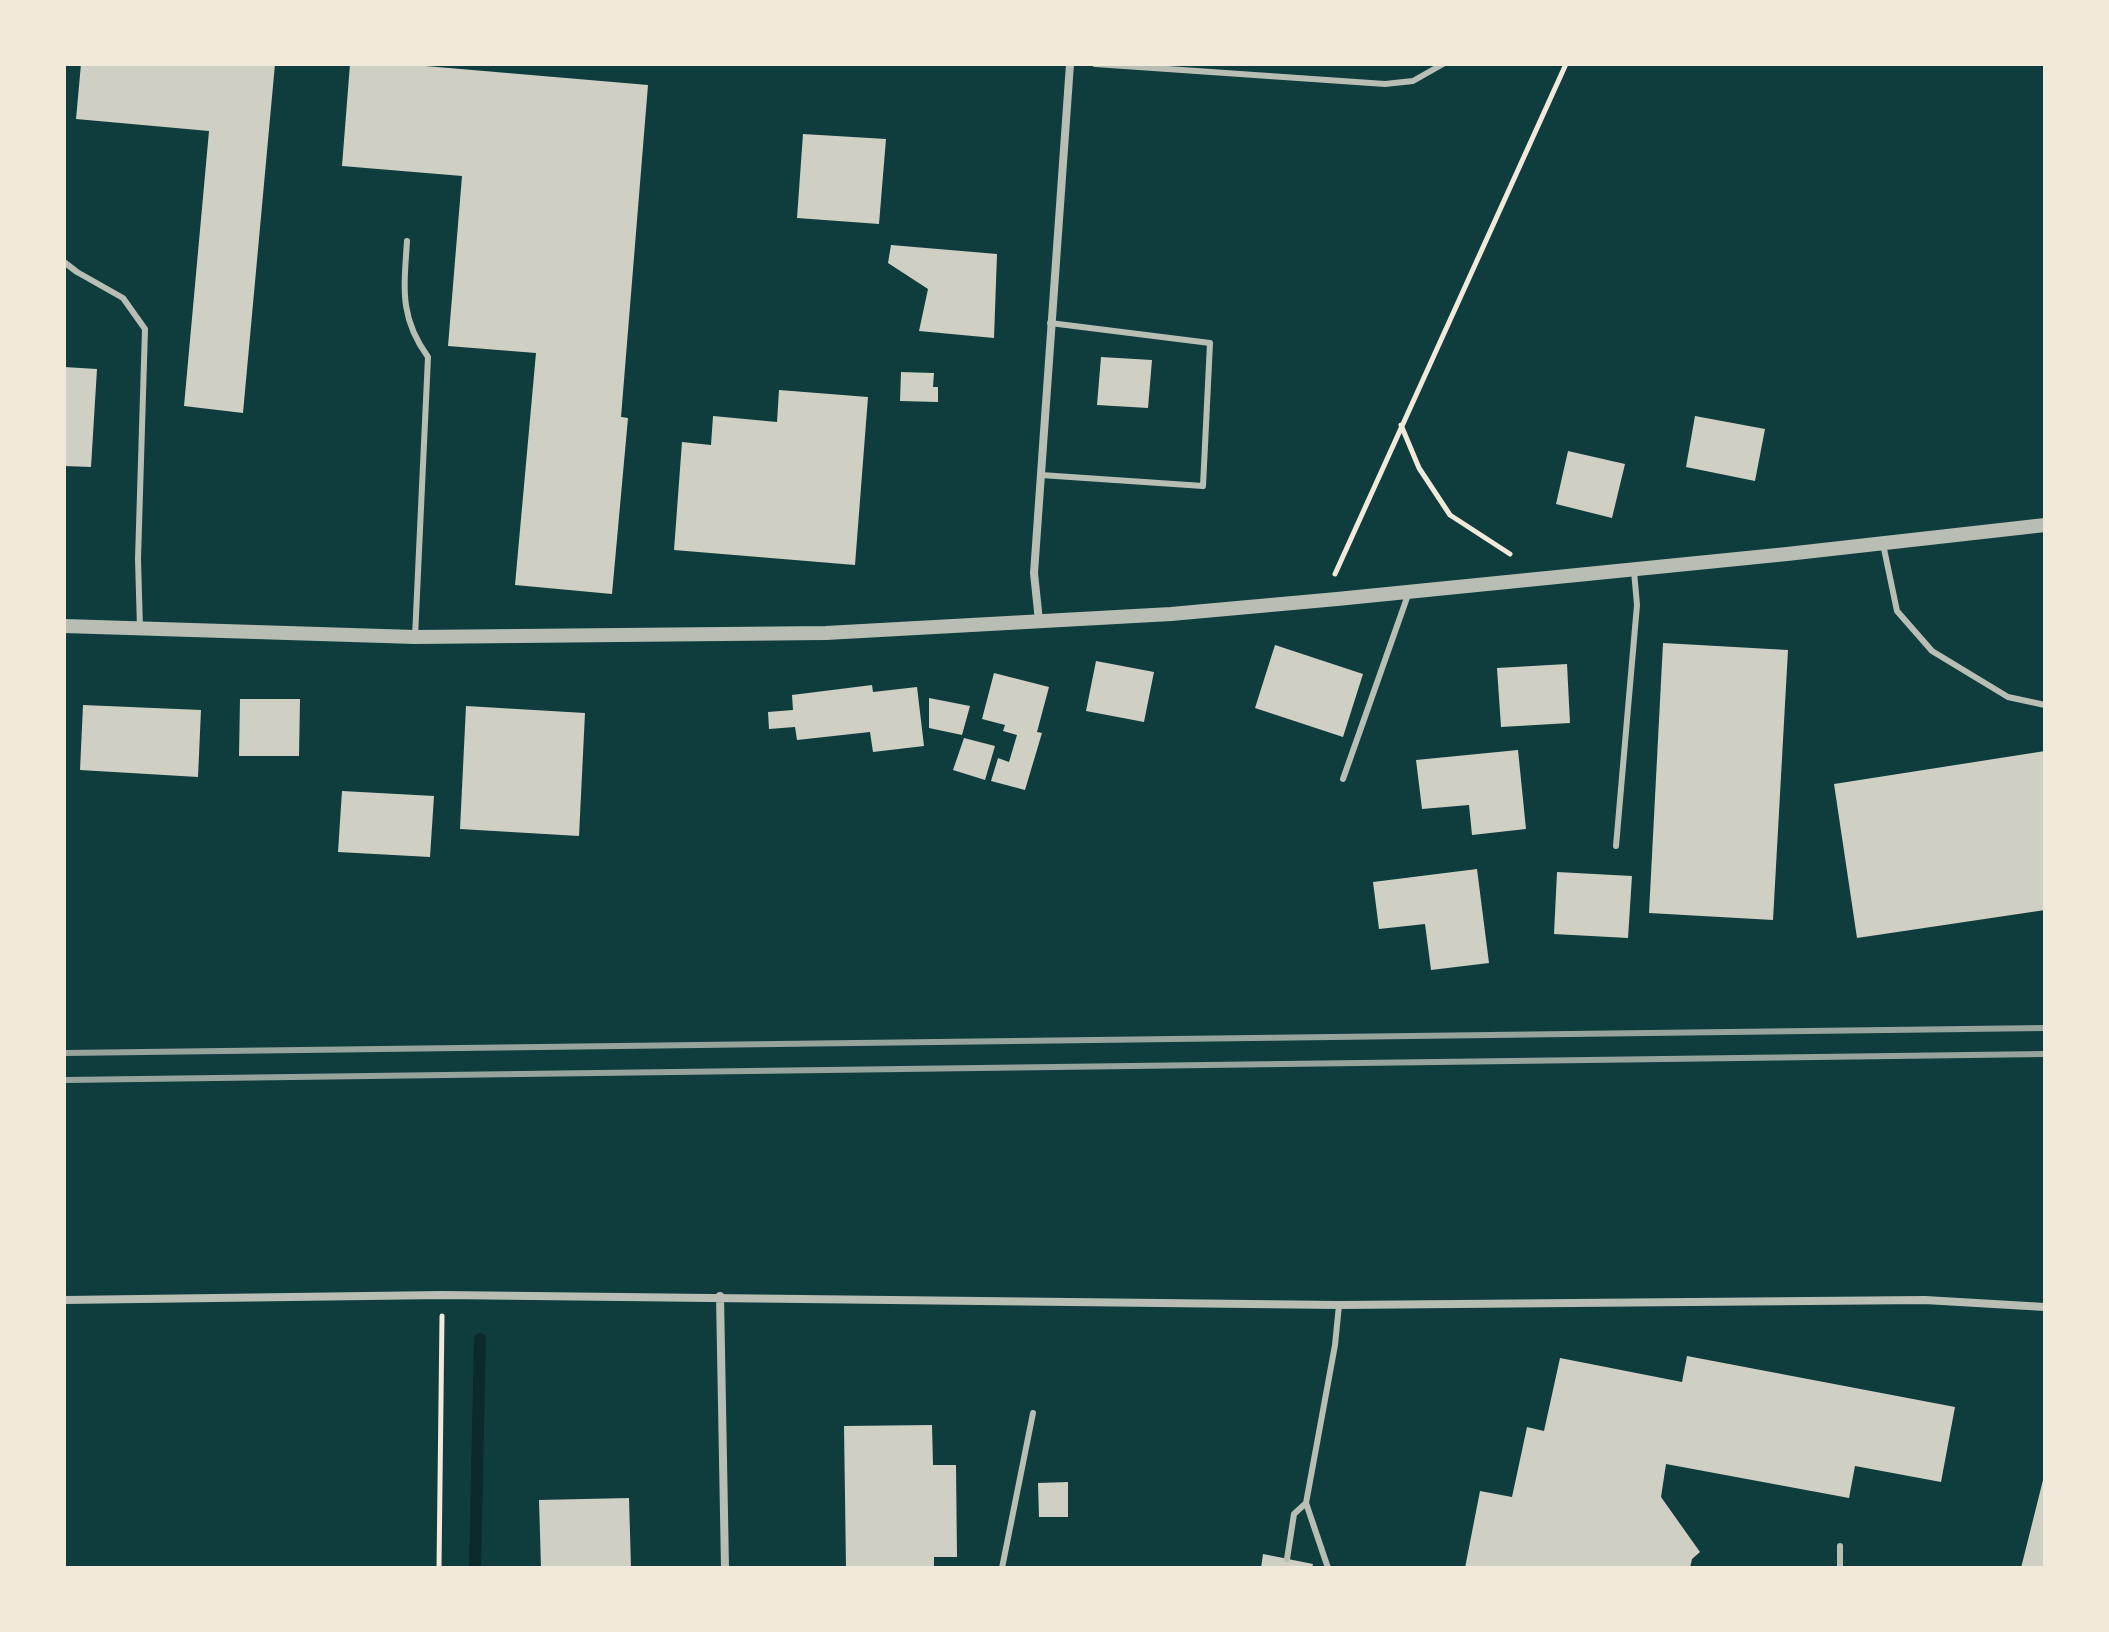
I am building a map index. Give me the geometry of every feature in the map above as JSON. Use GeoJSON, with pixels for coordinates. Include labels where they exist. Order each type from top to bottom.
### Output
{"type":"FeatureCollection","features":[{"type":"Feature","properties":{"kind":"street"},"geometry":{"type":"LineString","coordinates":[[1039,621],[1034,573],[1070,64]]}},
{"type":"Feature","properties":{"kind":"street"},"geometry":{"type":"LineString","coordinates":[[64,626],[415,637],[826,633],[1171,614],[1634,570],[2045,525]]}},
{"type":"Feature","properties":{"kind":"street"},"geometry":{"type":"LineString","coordinates":[[64,1300],[442,1295],[1339,1305],[1925,1300],[2045,1307]]}},
{"type":"Feature","properties":{"kind":"street"},"geometry":{"type":"LineString","coordinates":[[720,1296],[725,1568]]}},
{"type":"Feature","properties":{"kind":"lane"},"geometry":{"type":"LineString","coordinates":[[1095,64],[1385,84],[1413,81],[1443,64]]}},
{"type":"Feature","properties":{"kind":"lane"},"geometry":{"type":"LineString","coordinates":[[407,241],[403,299],[415,339],[428,357],[415,637]]}},
{"type":"Feature","properties":{"kind":"lane"},"geometry":{"type":"LineString","coordinates":[[64,262],[123,298],[145,329],[138,559],[140,629]]}},
{"type":"Feature","properties":{"kind":"lane"},"geometry":{"type":"LineString","coordinates":[[1041,475],[1203,486],[1210,343],[1050,323]]}},
{"type":"Feature","properties":{"kind":"lane"},"geometry":{"type":"LineString","coordinates":[[1883,544],[1897,611],[1932,651],[2008,697],[2045,705]]}},
{"type":"Feature","properties":{"kind":"lane"},"geometry":{"type":"LineString","coordinates":[[1616,846],[1637,605],[1634,570]]}},
{"type":"Feature","properties":{"kind":"lane"},"geometry":{"type":"LineString","coordinates":[[1343,779],[1409,592]]}},
{"type":"Feature","properties":{"kind":"lane"},"geometry":{"type":"LineString","coordinates":[[1328,1568],[1306,1503],[1335,1345],[1339,1305]]}},
{"type":"Feature","properties":{"kind":"lane"},"geometry":{"type":"LineString","coordinates":[[1002,1568],[1033,1413]]}},
{"type":"Feature","properties":{"kind":"lane"},"geometry":{"type":"LineString","coordinates":[[1287,1559],[1294,1514],[1306,1503]]}},
{"type":"Feature","properties":{"kind":"lane"},"geometry":{"type":"LineString","coordinates":[[1840,1546],[1840,1568]]}},
{"type":"Feature","properties":{"kind":"path"},"geometry":{"type":"LineString","coordinates":[[1337,599],[1335,570],[1566,64]]}},
{"type":"Feature","properties":{"kind":"path"},"geometry":{"type":"LineString","coordinates":[[1401,425],[1419,468],[1450,515],[1510,554]]}},
{"type":"Feature","properties":{"kind":"path"},"geometry":{"type":"LineString","coordinates":[[439,1568],[442,1295]]}},
{"type":"Feature","properties":{"kind":"building"},"geometry":{"type":"Polygon","coordinates":[[[81,64],[275,64],[243,413],[184,406],[209,131],[76,119],[81,64]]]}},
{"type":"Feature","properties":{"kind":"building"},"geometry":{"type":"Polygon","coordinates":[[[350,64],[402,64],[648,85],[621,417],[628,418],[612,594],[515,585],[536,353],[448,346],[462,176],[342,166],[350,64]]]}},
{"type":"Feature","properties":{"kind":"building"},"geometry":{"type":"Polygon","coordinates":[[[803,134],[886,139],[879,224],[797,218],[803,134]]]}},
{"type":"Feature","properties":{"kind":"building"},"geometry":{"type":"Polygon","coordinates":[[[891,245],[997,254],[994,338],[919,331],[928,289],[888,263],[891,245]]]}},
{"type":"Feature","properties":{"kind":"building"},"geometry":{"type":"Polygon","coordinates":[[[1101,357],[1152,360],[1148,408],[1097,405],[1101,357]]]}},
{"type":"Feature","properties":{"kind":"building"},"geometry":{"type":"Polygon","coordinates":[[[64,367],[97,369],[91,467],[64,466],[64,367]]]}},
{"type":"Feature","properties":{"kind":"building"},"geometry":{"type":"Polygon","coordinates":[[[901,372],[934,373],[933,387],[938,387],[938,402],[900,401],[901,372]]]}},
{"type":"Feature","properties":{"kind":"building"},"geometry":{"type":"Polygon","coordinates":[[[779,390],[868,397],[855,565],[674,550],[682,442],[711,445],[713,416],[777,422],[779,390]]]}},
{"type":"Feature","properties":{"kind":"building"},"geometry":{"type":"Polygon","coordinates":[[[1695,416],[1765,429],[1755,481],[1686,467],[1695,416]]]}},
{"type":"Feature","properties":{"kind":"building"},"geometry":{"type":"Polygon","coordinates":[[[1568,451],[1625,464],[1612,518],[1556,504],[1568,451]]]}},
{"type":"Feature","properties":{"kind":"building"},"geometry":{"type":"Polygon","coordinates":[[[1663,643],[1788,650],[1773,920],[1649,913],[1663,643]]]}},
{"type":"Feature","properties":{"kind":"building"},"geometry":{"type":"Polygon","coordinates":[[[1275,645],[1363,674],[1343,737],[1255,708],[1275,645]]]}},
{"type":"Feature","properties":{"kind":"building"},"geometry":{"type":"Polygon","coordinates":[[[1096,661],[1154,672],[1144,722],[1086,711],[1096,661]]]}},
{"type":"Feature","properties":{"kind":"building"},"geometry":{"type":"Polygon","coordinates":[[[1567,664],[1570,723],[1501,727],[1497,668],[1567,664]]]}},
{"type":"Feature","properties":{"kind":"building"},"geometry":{"type":"Polygon","coordinates":[[[994,673],[1049,687],[1037,732],[1042,733],[1025,790],[991,781],[998,758],[1009,762],[1017,735],[1003,731],[1005,725],[982,719],[994,673]]]}},
{"type":"Feature","properties":{"kind":"building"},"geometry":{"type":"Polygon","coordinates":[[[872,685],[873,692],[917,687],[924,746],[873,752],[870,732],[797,740],[795,727],[769,729],[768,712],[793,710],[792,695],[872,685]]]}},
{"type":"Feature","properties":{"kind":"building"},"geometry":{"type":"Polygon","coordinates":[[[929,698],[970,706],[962,735],[929,728],[929,698]]]}},
{"type":"Feature","properties":{"kind":"building"},"geometry":{"type":"Polygon","coordinates":[[[240,699],[300,699],[299,756],[239,756],[240,699]]]}},
{"type":"Feature","properties":{"kind":"building"},"geometry":{"type":"Polygon","coordinates":[[[83,705],[201,710],[198,777],[80,770],[83,705]]]}},
{"type":"Feature","properties":{"kind":"building"},"geometry":{"type":"Polygon","coordinates":[[[466,706],[585,713],[579,836],[460,829],[466,706]]]}},
{"type":"Feature","properties":{"kind":"building"},"geometry":{"type":"Polygon","coordinates":[[[964,738],[995,746],[985,780],[953,770],[964,738]]]}},
{"type":"Feature","properties":{"kind":"building"},"geometry":{"type":"Polygon","coordinates":[[[1518,750],[1526,829],[1472,835],[1469,805],[1422,809],[1416,760],[1518,750]]]}},
{"type":"Feature","properties":{"kind":"building"},"geometry":{"type":"Polygon","coordinates":[[[2045,751],[2045,910],[1857,938],[1834,784],[2045,751]]]}},
{"type":"Feature","properties":{"kind":"building"},"geometry":{"type":"Polygon","coordinates":[[[342,791],[434,796],[430,857],[338,852],[342,791]]]}},
{"type":"Feature","properties":{"kind":"building"},"geometry":{"type":"Polygon","coordinates":[[[1477,869],[1489,963],[1431,970],[1425,924],[1379,929],[1373,882],[1477,869]]]}},
{"type":"Feature","properties":{"kind":"building"},"geometry":{"type":"Polygon","coordinates":[[[1557,872],[1632,876],[1628,938],[1554,934],[1557,872]]]}},
{"type":"Feature","properties":{"kind":"building"},"geometry":{"type":"Polygon","coordinates":[[[1687,1356],[1955,1407],[1941,1482],[1855,1466],[1849,1498],[1666,1464],[1661,1497],[1700,1552],[1692,1559],[1690,1568],[1465,1568],[1480,1491],[1512,1497],[1527,1427],[1544,1431],[1560,1358],[1682,1382],[1687,1356]]]}},
{"type":"Feature","properties":{"kind":"building"},"geometry":{"type":"Polygon","coordinates":[[[932,1425],[933,1465],[956,1465],[957,1557],[934,1557],[934,1568],[846,1568],[844,1426],[932,1425]]]}},
{"type":"Feature","properties":{"kind":"building"},"geometry":{"type":"Polygon","coordinates":[[[2044,1476],[2045,1568],[2021,1568],[2044,1476]]]}},
{"type":"Feature","properties":{"kind":"building"},"geometry":{"type":"Polygon","coordinates":[[[1068,1482],[1068,1517],[1039,1517],[1038,1483],[1068,1482]]]}},
{"type":"Feature","properties":{"kind":"building"},"geometry":{"type":"Polygon","coordinates":[[[629,1498],[631,1568],[541,1568],[539,1500],[629,1498]]]}},
{"type":"Feature","properties":{"kind":"building"},"geometry":{"type":"Polygon","coordinates":[[[1263,1554],[1313,1564],[1312,1568],[1261,1568],[1263,1554]]]}},
{"type":"Feature","properties":{"kind":"waterway"},"geometry":{"type":"LineString","coordinates":[[475,1568],[480,1339]]}},
{"type":"Feature","properties":{"kind":"railway"},"geometry":{"type":"LineString","coordinates":[[64,1053],[2045,1028]]}},
{"type":"Feature","properties":{"kind":"railway"},"geometry":{"type":"LineString","coordinates":[[64,1080],[2045,1054]]}}]}
